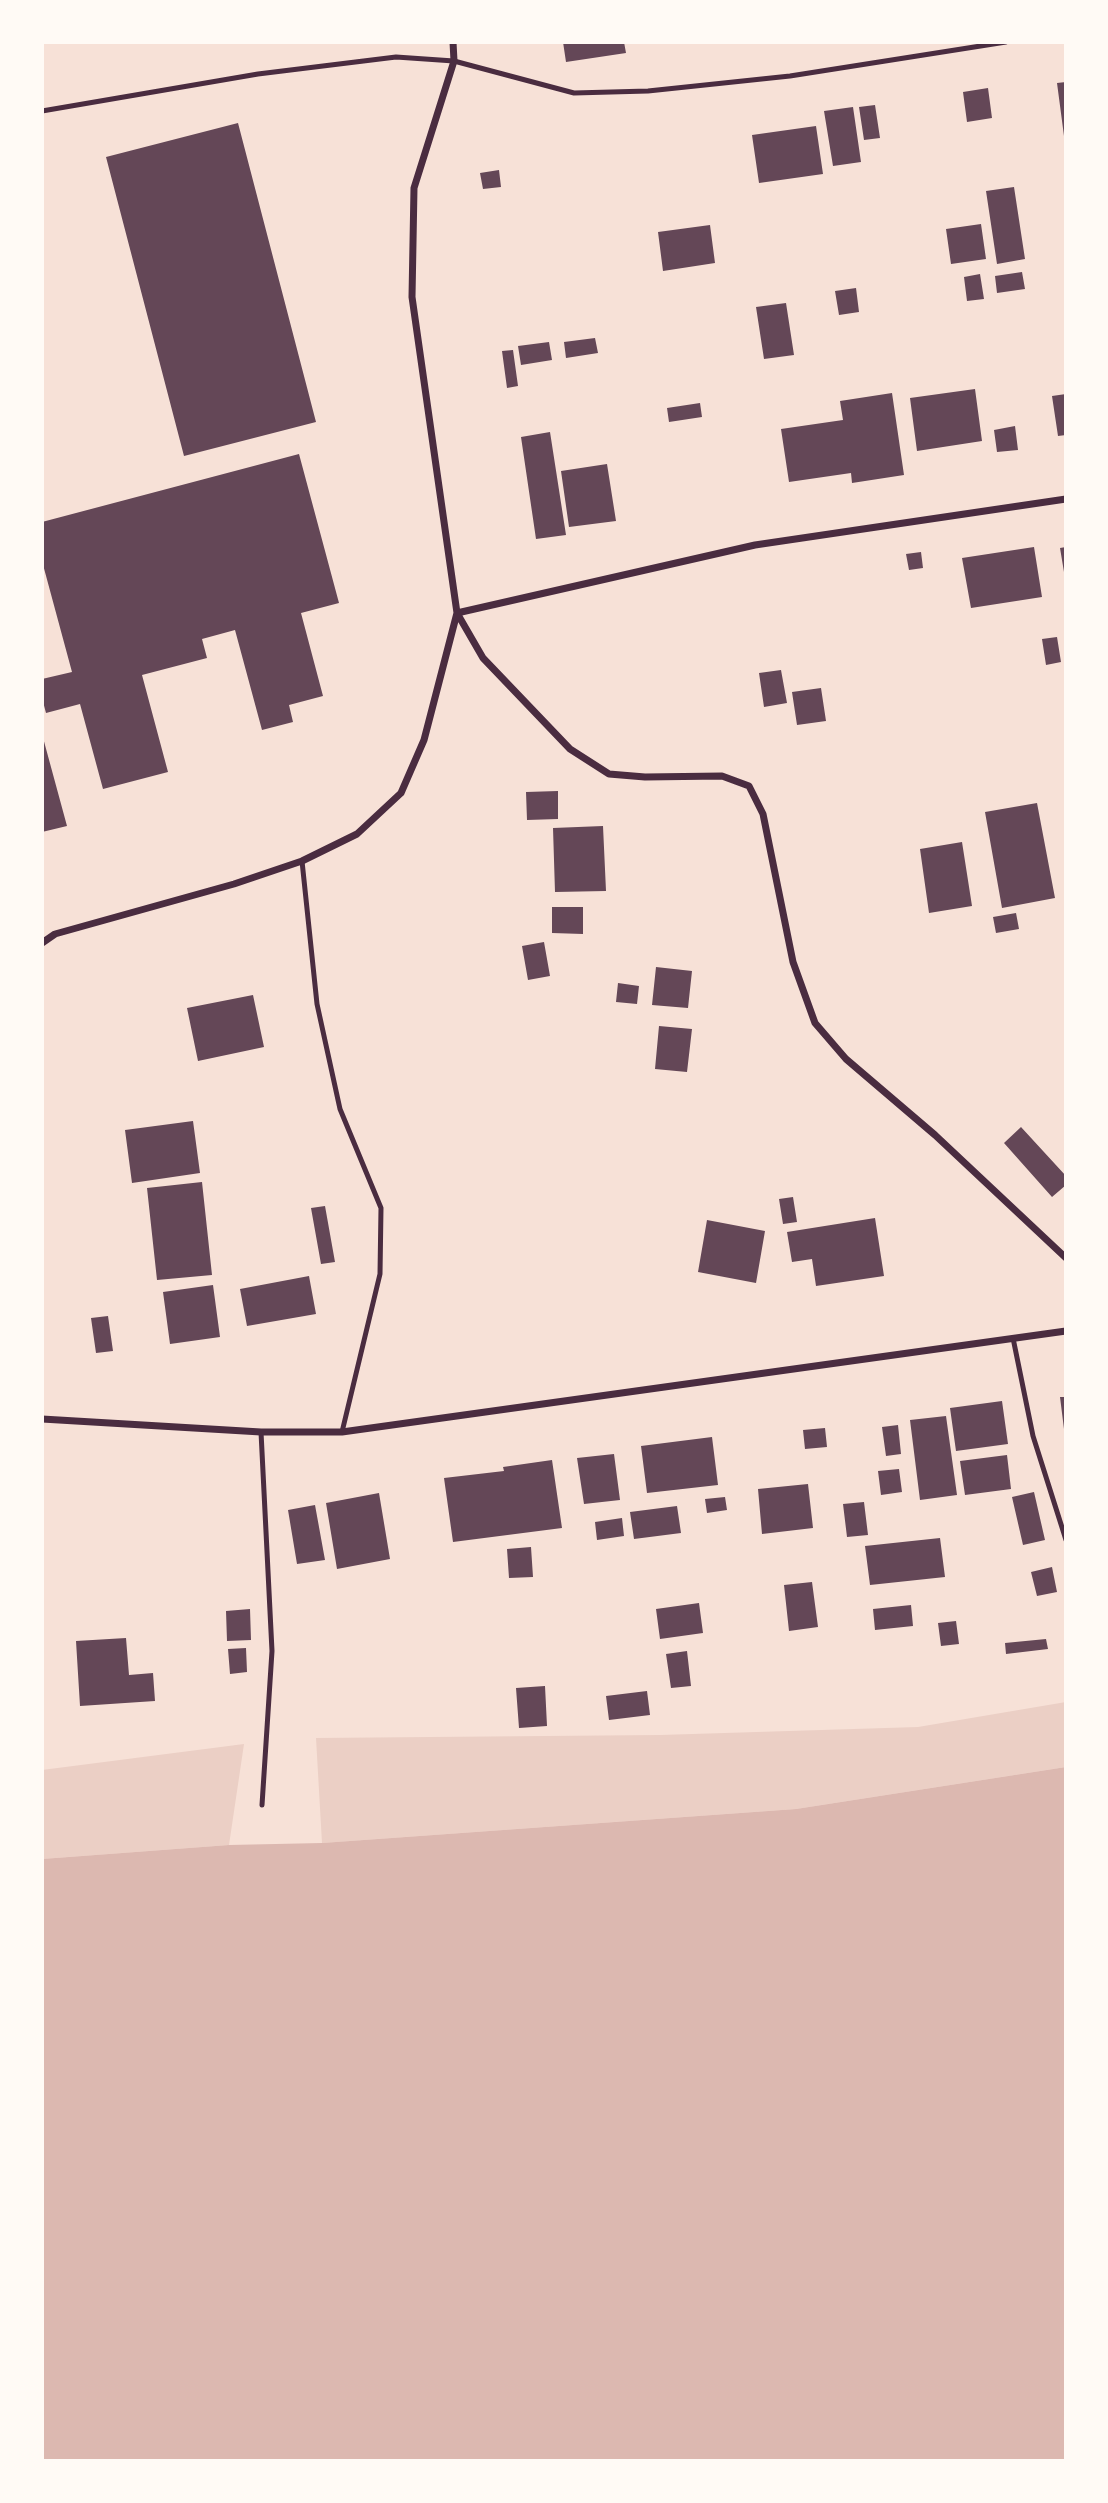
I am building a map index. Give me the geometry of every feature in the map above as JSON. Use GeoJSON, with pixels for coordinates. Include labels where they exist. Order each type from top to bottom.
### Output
{"type":"FeatureCollection","features":[{"type":"Feature","properties":{"kind":"street"},"geometry":{"type":"LineString","coordinates":[[453,42],[454,61],[414,188],[412,297],[457,613],[483,657],[570,749],[609,774],[645,777],[722,776],[749,786],[763,814],[793,962],[815,1023],[846,1059],[935,1135],[1066,1258]]}},
{"type":"Feature","properties":{"kind":"street"},"geometry":{"type":"LineString","coordinates":[[457,613],[755,545],[1066,499]]}},
{"type":"Feature","properties":{"kind":"street"},"geometry":{"type":"LineString","coordinates":[[42,943],[55,934],[234,884],[302,861],[357,834],[401,793],[424,740],[457,613]]}},
{"type":"Feature","properties":{"kind":"street"},"geometry":{"type":"LineString","coordinates":[[42,1419],[261,1432],[342,1432],[1066,1331]]}},
{"type":"Feature","properties":{"kind":"lane"},"geometry":{"type":"LineString","coordinates":[[42,111],[258,74],[396,57],[454,61],[574,93],[648,91],[790,76],[1006,42]]}},
{"type":"Feature","properties":{"kind":"lane"},"geometry":{"type":"LineString","coordinates":[[302,861],[317,1004],[337,1096],[381,1208],[380,1274],[342,1432]]}},
{"type":"Feature","properties":{"kind":"lane"},"geometry":{"type":"LineString","coordinates":[[1013,1338],[1033,1436],[1066,1540]]}},
{"type":"Feature","properties":{"kind":"lane"},"geometry":{"type":"LineString","coordinates":[[261,1432],[272,1651],[262,1805]]}},
{"type":"Feature","properties":{"kind":"shaded area"},"geometry":{"type":"Polygon","coordinates":[[[1066,1702],[1066,1767],[796,1809],[322,1843],[316,1738],[660,1735],[918,1727],[1066,1702]]]}},
{"type":"Feature","properties":{"kind":"shaded area"},"geometry":{"type":"Polygon","coordinates":[[[244,1744],[229,1845],[42,1859],[42,1770],[244,1744]]]}},
{"type":"Feature","properties":{"kind":"shaded area"},"geometry":{"type":"Polygon","coordinates":[[[1066,1767],[1066,2461],[42,2461],[42,1859],[229,1845],[322,1843],[796,1809],[1066,1767]]]}},
{"type":"Feature","properties":{"kind":"building"},"geometry":{"type":"Polygon","coordinates":[[[563,42],[624,42],[626,53],[566,62],[563,42]]]}},
{"type":"Feature","properties":{"kind":"building"},"geometry":{"type":"Polygon","coordinates":[[[1066,82],[1066,136],[1064,136],[1057,83],[1066,82]]]}},
{"type":"Feature","properties":{"kind":"building"},"geometry":{"type":"Polygon","coordinates":[[[988,88],[992,118],[967,122],[963,92],[988,88]]]}},
{"type":"Feature","properties":{"kind":"building"},"geometry":{"type":"Polygon","coordinates":[[[875,105],[880,138],[864,140],[859,107],[875,105]]]}},
{"type":"Feature","properties":{"kind":"building"},"geometry":{"type":"Polygon","coordinates":[[[853,107],[861,162],[833,166],[824,111],[853,107]]]}},
{"type":"Feature","properties":{"kind":"building"},"geometry":{"type":"Polygon","coordinates":[[[238,123],[316,422],[184,456],[106,157],[238,123]]]}},
{"type":"Feature","properties":{"kind":"building"},"geometry":{"type":"Polygon","coordinates":[[[816,126],[823,174],[759,183],[752,135],[816,126]]]}},
{"type":"Feature","properties":{"kind":"building"},"geometry":{"type":"Polygon","coordinates":[[[499,170],[501,187],[483,189],[480,173],[499,170]]]}},
{"type":"Feature","properties":{"kind":"building"},"geometry":{"type":"Polygon","coordinates":[[[1014,187],[1025,259],[997,264],[986,191],[1014,187]]]}},
{"type":"Feature","properties":{"kind":"building"},"geometry":{"type":"Polygon","coordinates":[[[981,224],[986,259],[951,264],[946,229],[981,224]]]}},
{"type":"Feature","properties":{"kind":"building"},"geometry":{"type":"Polygon","coordinates":[[[710,225],[715,263],[663,271],[658,232],[710,225]]]}},
{"type":"Feature","properties":{"kind":"building"},"geometry":{"type":"Polygon","coordinates":[[[1022,272],[1025,289],[997,293],[995,276],[1022,272]]]}},
{"type":"Feature","properties":{"kind":"building"},"geometry":{"type":"Polygon","coordinates":[[[980,274],[984,299],[967,301],[964,277],[980,274]]]}},
{"type":"Feature","properties":{"kind":"building"},"geometry":{"type":"Polygon","coordinates":[[[856,288],[859,312],[839,315],[835,291],[856,288]]]}},
{"type":"Feature","properties":{"kind":"building"},"geometry":{"type":"Polygon","coordinates":[[[786,303],[794,355],[764,359],[756,307],[786,303]]]}},
{"type":"Feature","properties":{"kind":"building"},"geometry":{"type":"Polygon","coordinates":[[[595,338],[598,353],[566,358],[564,342],[595,338]]]}},
{"type":"Feature","properties":{"kind":"building"},"geometry":{"type":"Polygon","coordinates":[[[549,342],[552,360],[521,365],[518,346],[549,342]]]}},
{"type":"Feature","properties":{"kind":"building"},"geometry":{"type":"Polygon","coordinates":[[[513,350],[518,386],[507,388],[502,351],[513,350]]]}},
{"type":"Feature","properties":{"kind":"building"},"geometry":{"type":"Polygon","coordinates":[[[975,389],[982,441],[917,451],[910,398],[975,389]]]}},
{"type":"Feature","properties":{"kind":"building"},"geometry":{"type":"Polygon","coordinates":[[[892,393],[904,475],[852,483],[851,473],[789,482],[781,429],[843,420],[840,401],[892,393]]]}},
{"type":"Feature","properties":{"kind":"building"},"geometry":{"type":"Polygon","coordinates":[[[1066,394],[1066,435],[1058,436],[1052,396],[1066,394]]]}},
{"type":"Feature","properties":{"kind":"building"},"geometry":{"type":"Polygon","coordinates":[[[700,403],[702,417],[669,422],[667,408],[700,403]]]}},
{"type":"Feature","properties":{"kind":"building"},"geometry":{"type":"Polygon","coordinates":[[[1015,426],[1018,450],[997,452],[994,430],[1015,426]]]}},
{"type":"Feature","properties":{"kind":"building"},"geometry":{"type":"Polygon","coordinates":[[[550,432],[566,535],[536,539],[521,437],[550,432]]]}},
{"type":"Feature","properties":{"kind":"building"},"geometry":{"type":"Polygon","coordinates":[[[299,454],[339,603],[301,613],[323,696],[289,705],[293,722],[262,730],[235,630],[202,639],[207,658],[142,675],[168,772],[103,789],[80,704],[46,713],[42,698],[42,679],[72,672],[42,561],[42,522],[299,454]]]}},
{"type":"Feature","properties":{"kind":"building"},"geometry":{"type":"Polygon","coordinates":[[[607,464],[616,521],[569,527],[561,471],[607,464]]]}},
{"type":"Feature","properties":{"kind":"building"},"geometry":{"type":"Polygon","coordinates":[[[1034,547],[1042,597],[971,608],[962,558],[1034,547]]]}},
{"type":"Feature","properties":{"kind":"building"},"geometry":{"type":"Polygon","coordinates":[[[1066,547],[1066,578],[1065,578],[1060,548],[1066,547]]]}},
{"type":"Feature","properties":{"kind":"building"},"geometry":{"type":"Polygon","coordinates":[[[921,552],[923,568],[909,570],[906,554],[921,552]]]}},
{"type":"Feature","properties":{"kind":"building"},"geometry":{"type":"Polygon","coordinates":[[[1057,637],[1061,662],[1046,665],[1042,639],[1057,637]]]}},
{"type":"Feature","properties":{"kind":"building"},"geometry":{"type":"Polygon","coordinates":[[[781,670],[787,703],[764,707],[759,673],[781,670]]]}},
{"type":"Feature","properties":{"kind":"building"},"geometry":{"type":"Polygon","coordinates":[[[821,688],[826,721],[797,725],[792,692],[821,688]]]}},
{"type":"Feature","properties":{"kind":"building"},"geometry":{"type":"Polygon","coordinates":[[[42,734],[67,826],[42,832],[42,734]]]}},
{"type":"Feature","properties":{"kind":"building"},"geometry":{"type":"Polygon","coordinates":[[[558,791],[558,819],[527,820],[526,792],[558,791]]]}},
{"type":"Feature","properties":{"kind":"building"},"geometry":{"type":"Polygon","coordinates":[[[1037,803],[1055,898],[1002,908],[985,812],[1037,803]]]}},
{"type":"Feature","properties":{"kind":"building"},"geometry":{"type":"Polygon","coordinates":[[[603,826],[606,891],[555,892],[553,828],[603,826]]]}},
{"type":"Feature","properties":{"kind":"building"},"geometry":{"type":"Polygon","coordinates":[[[962,842],[972,906],[929,913],[920,849],[962,842]]]}},
{"type":"Feature","properties":{"kind":"building"},"geometry":{"type":"Polygon","coordinates":[[[552,907],[583,907],[583,934],[552,933],[552,907]]]}},
{"type":"Feature","properties":{"kind":"building"},"geometry":{"type":"Polygon","coordinates":[[[1016,913],[1019,929],[996,933],[993,917],[1016,913]]]}},
{"type":"Feature","properties":{"kind":"building"},"geometry":{"type":"Polygon","coordinates":[[[544,942],[550,976],[528,980],[522,946],[544,942]]]}},
{"type":"Feature","properties":{"kind":"building"},"geometry":{"type":"Polygon","coordinates":[[[656,967],[692,971],[688,1008],[652,1005],[656,967]]]}},
{"type":"Feature","properties":{"kind":"building"},"geometry":{"type":"Polygon","coordinates":[[[618,983],[639,986],[637,1004],[616,1002],[618,983]]]}},
{"type":"Feature","properties":{"kind":"building"},"geometry":{"type":"Polygon","coordinates":[[[253,995],[264,1047],[198,1061],[187,1008],[253,995]]]}},
{"type":"Feature","properties":{"kind":"building"},"geometry":{"type":"Polygon","coordinates":[[[659,1026],[692,1029],[687,1072],[655,1069],[659,1026]]]}},
{"type":"Feature","properties":{"kind":"building"},"geometry":{"type":"Polygon","coordinates":[[[193,1121],[200,1173],[132,1183],[125,1130],[193,1121]]]}},
{"type":"Feature","properties":{"kind":"building"},"geometry":{"type":"Polygon","coordinates":[[[1021,1127],[1066,1176],[1066,1185],[1052,1197],[1004,1143],[1021,1127]]]}},
{"type":"Feature","properties":{"kind":"building"},"geometry":{"type":"Polygon","coordinates":[[[202,1182],[212,1275],[157,1280],[147,1188],[202,1182]]]}},
{"type":"Feature","properties":{"kind":"building"},"geometry":{"type":"Polygon","coordinates":[[[793,1197],[797,1222],[783,1224],[779,1199],[793,1197]]]}},
{"type":"Feature","properties":{"kind":"building"},"geometry":{"type":"Polygon","coordinates":[[[325,1206],[335,1262],[321,1264],[311,1208],[325,1206]]]}},
{"type":"Feature","properties":{"kind":"building"},"geometry":{"type":"Polygon","coordinates":[[[875,1218],[884,1276],[816,1286],[812,1259],[792,1262],[787,1232],[875,1218]]]}},
{"type":"Feature","properties":{"kind":"building"},"geometry":{"type":"Polygon","coordinates":[[[707,1220],[765,1231],[756,1283],[698,1272],[707,1220]]]}},
{"type":"Feature","properties":{"kind":"building"},"geometry":{"type":"Polygon","coordinates":[[[309,1276],[316,1314],[247,1326],[240,1289],[309,1276]]]}},
{"type":"Feature","properties":{"kind":"building"},"geometry":{"type":"Polygon","coordinates":[[[213,1285],[220,1337],[170,1344],[163,1292],[213,1285]]]}},
{"type":"Feature","properties":{"kind":"building"},"geometry":{"type":"Polygon","coordinates":[[[108,1316],[113,1351],[96,1353],[91,1318],[108,1316]]]}},
{"type":"Feature","properties":{"kind":"building"},"geometry":{"type":"Polygon","coordinates":[[[1060,1397],[1066,1397],[1066,1429],[1064,1429],[1060,1397]]]}},
{"type":"Feature","properties":{"kind":"building"},"geometry":{"type":"Polygon","coordinates":[[[1002,1401],[1008,1444],[956,1451],[950,1408],[1002,1401]]]}},
{"type":"Feature","properties":{"kind":"building"},"geometry":{"type":"Polygon","coordinates":[[[946,1416],[957,1495],[920,1500],[910,1420],[946,1416]]]}},
{"type":"Feature","properties":{"kind":"building"},"geometry":{"type":"Polygon","coordinates":[[[898,1425],[901,1454],[886,1456],[882,1427],[898,1425]]]}},
{"type":"Feature","properties":{"kind":"building"},"geometry":{"type":"Polygon","coordinates":[[[825,1428],[827,1447],[805,1449],[803,1430],[825,1428]]]}},
{"type":"Feature","properties":{"kind":"building"},"geometry":{"type":"Polygon","coordinates":[[[712,1437],[718,1485],[647,1493],[641,1446],[712,1437]]]}},
{"type":"Feature","properties":{"kind":"building"},"geometry":{"type":"Polygon","coordinates":[[[614,1454],[620,1500],[584,1504],[577,1458],[614,1454]]]}},
{"type":"Feature","properties":{"kind":"building"},"geometry":{"type":"Polygon","coordinates":[[[1007,1455],[1011,1489],[965,1495],[960,1461],[1007,1455]]]}},
{"type":"Feature","properties":{"kind":"building"},"geometry":{"type":"Polygon","coordinates":[[[552,1460],[562,1528],[453,1542],[444,1478],[504,1471],[503,1467],[552,1460]]]}},
{"type":"Feature","properties":{"kind":"building"},"geometry":{"type":"Polygon","coordinates":[[[899,1469],[902,1492],[881,1495],[878,1471],[899,1469]]]}},
{"type":"Feature","properties":{"kind":"building"},"geometry":{"type":"Polygon","coordinates":[[[808,1484],[813,1528],[762,1534],[758,1489],[808,1484]]]}},
{"type":"Feature","properties":{"kind":"building"},"geometry":{"type":"Polygon","coordinates":[[[1034,1492],[1045,1540],[1023,1545],[1012,1497],[1034,1492]]]}},
{"type":"Feature","properties":{"kind":"building"},"geometry":{"type":"Polygon","coordinates":[[[379,1493],[390,1559],[337,1569],[326,1503],[379,1493]]]}},
{"type":"Feature","properties":{"kind":"building"},"geometry":{"type":"Polygon","coordinates":[[[725,1497],[727,1510],[707,1513],[705,1499],[725,1497]]]}},
{"type":"Feature","properties":{"kind":"building"},"geometry":{"type":"Polygon","coordinates":[[[864,1502],[868,1535],[847,1537],[843,1504],[864,1502]]]}},
{"type":"Feature","properties":{"kind":"building"},"geometry":{"type":"Polygon","coordinates":[[[315,1505],[325,1560],[297,1564],[288,1510],[315,1505]]]}},
{"type":"Feature","properties":{"kind":"building"},"geometry":{"type":"Polygon","coordinates":[[[677,1506],[681,1533],[634,1539],[630,1512],[677,1506]]]}},
{"type":"Feature","properties":{"kind":"building"},"geometry":{"type":"Polygon","coordinates":[[[622,1518],[624,1536],[597,1540],[595,1522],[622,1518]]]}},
{"type":"Feature","properties":{"kind":"building"},"geometry":{"type":"Polygon","coordinates":[[[940,1538],[945,1577],[870,1585],[865,1546],[940,1538]]]}},
{"type":"Feature","properties":{"kind":"building"},"geometry":{"type":"Polygon","coordinates":[[[531,1547],[533,1577],[509,1578],[507,1549],[531,1547]]]}},
{"type":"Feature","properties":{"kind":"building"},"geometry":{"type":"Polygon","coordinates":[[[1052,1567],[1057,1592],[1037,1596],[1031,1572],[1052,1567]]]}},
{"type":"Feature","properties":{"kind":"building"},"geometry":{"type":"Polygon","coordinates":[[[812,1582],[818,1627],[789,1631],[784,1585],[812,1582]]]}},
{"type":"Feature","properties":{"kind":"building"},"geometry":{"type":"Polygon","coordinates":[[[699,1603],[703,1633],[660,1639],[656,1609],[699,1603]]]}},
{"type":"Feature","properties":{"kind":"building"},"geometry":{"type":"Polygon","coordinates":[[[911,1605],[913,1626],[875,1630],[873,1609],[911,1605]]]}},
{"type":"Feature","properties":{"kind":"building"},"geometry":{"type":"Polygon","coordinates":[[[250,1609],[251,1640],[227,1641],[226,1611],[250,1609]]]}},
{"type":"Feature","properties":{"kind":"building"},"geometry":{"type":"Polygon","coordinates":[[[956,1621],[959,1644],[941,1646],[938,1623],[956,1621]]]}},
{"type":"Feature","properties":{"kind":"building"},"geometry":{"type":"Polygon","coordinates":[[[126,1638],[129,1675],[153,1673],[155,1701],[80,1706],[76,1641],[126,1638]]]}},
{"type":"Feature","properties":{"kind":"building"},"geometry":{"type":"Polygon","coordinates":[[[1046,1639],[1048,1649],[1006,1654],[1005,1643],[1046,1639]]]}},
{"type":"Feature","properties":{"kind":"building"},"geometry":{"type":"Polygon","coordinates":[[[246,1648],[247,1672],[230,1674],[228,1649],[246,1648]]]}},
{"type":"Feature","properties":{"kind":"building"},"geometry":{"type":"Polygon","coordinates":[[[687,1651],[691,1686],[671,1688],[666,1654],[687,1651]]]}},
{"type":"Feature","properties":{"kind":"building"},"geometry":{"type":"Polygon","coordinates":[[[545,1686],[547,1726],[519,1728],[516,1688],[545,1686]]]}},
{"type":"Feature","properties":{"kind":"building"},"geometry":{"type":"Polygon","coordinates":[[[647,1691],[650,1715],[609,1720],[606,1696],[647,1691]]]}}]}
